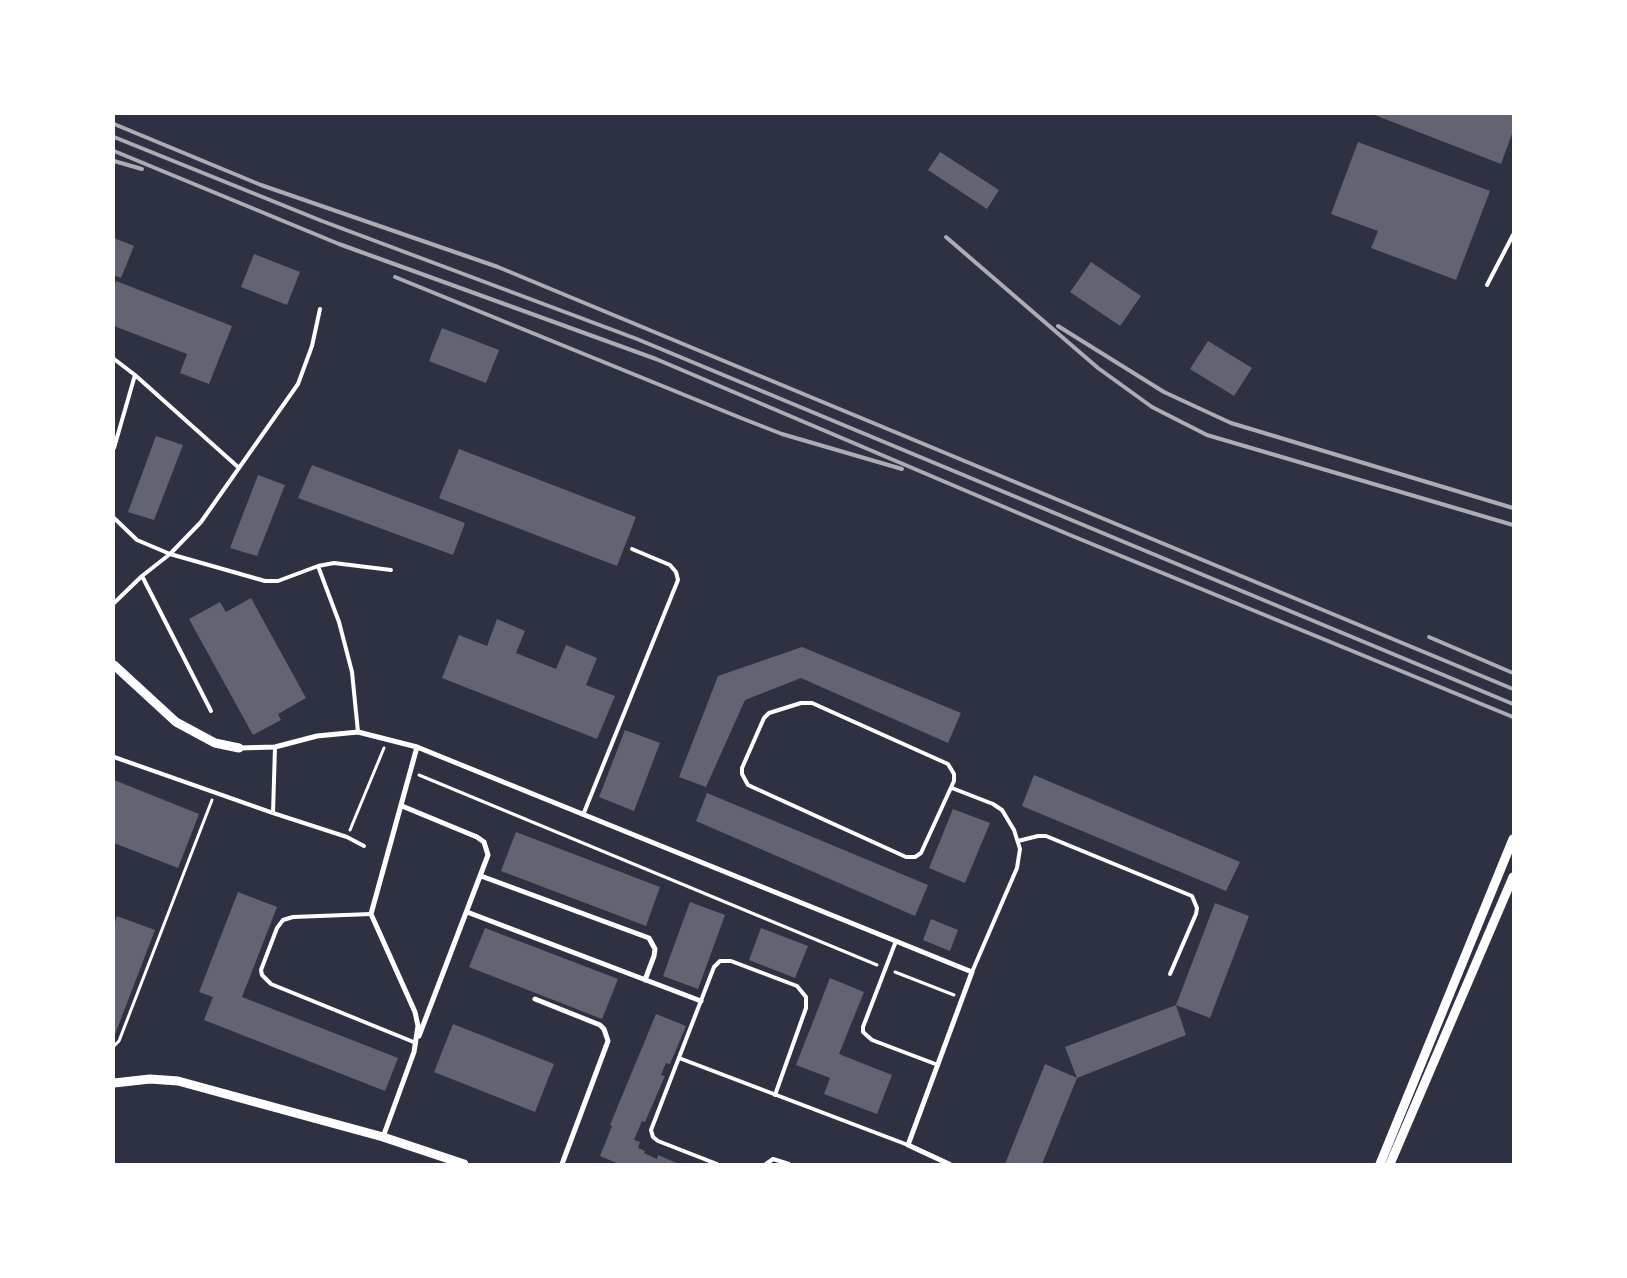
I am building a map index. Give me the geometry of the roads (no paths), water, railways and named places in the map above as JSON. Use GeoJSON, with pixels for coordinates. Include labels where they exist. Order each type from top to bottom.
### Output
{"type":"FeatureCollection","features":[{"type":"Feature","properties":{"kind":"street"},"geometry":{"type":"LineString","coordinates":[[114,665],[176,722],[215,743],[239,748],[275,747],[316,736],[358,732],[417,748],[972,972],[908,1145],[949,1164]]}},
{"type":"Feature","properties":{"kind":"street"},"geometry":{"type":"LineString","coordinates":[[416,1043],[418,1026],[415,1012],[371,914],[417,748]]}},
{"type":"Feature","properties":{"kind":"street"},"geometry":{"type":"LineString","coordinates":[[383,1137],[416,1043],[488,855],[484,842],[477,837],[402,806]]}},
{"type":"Feature","properties":{"kind":"street"},"geometry":{"type":"LineString","coordinates":[[1380,1164],[1513,839]]}},
{"type":"Feature","properties":{"kind":"street"},"geometry":{"type":"LineString","coordinates":[[481,876],[649,938],[655,949],[645,980]]}},
{"type":"Feature","properties":{"kind":"street"},"geometry":{"type":"LineString","coordinates":[[1390,1164],[1513,878]]}},
{"type":"Feature","properties":{"kind":"street"},"geometry":{"type":"LineString","coordinates":[[467,912],[701,1001]]}},
{"type":"Feature","properties":{"kind":"street"},"geometry":{"type":"LineString","coordinates":[[535,999],[600,1025],[604,1029],[608,1040],[562,1164]]}},
{"type":"Feature","properties":{"kind":"street"},"geometry":{"type":"LineString","coordinates":[[114,1083],[150,1079],[178,1081],[383,1137],[464,1164]]}},
{"type":"Feature","properties":{"kind":"lane"},"geometry":{"type":"LineString","coordinates":[[1487,285],[1513,235]]}},
{"type":"Feature","properties":{"kind":"lane"},"geometry":{"type":"LineString","coordinates":[[114,603],[142,576],[170,554],[201,522],[298,384],[312,346],[320,310]]}},
{"type":"Feature","properties":{"kind":"lane"},"geometry":{"type":"LineString","coordinates":[[114,359],[135,375],[238,467]]}},
{"type":"Feature","properties":{"kind":"lane"},"geometry":{"type":"LineString","coordinates":[[114,448],[115,438],[135,375]]}},
{"type":"Feature","properties":{"kind":"lane"},"geometry":{"type":"LineString","coordinates":[[114,518],[137,540],[170,554],[265,581],[292,577],[318,566],[334,563],[391,570]]}},
{"type":"Feature","properties":{"kind":"lane"},"geometry":{"type":"LineString","coordinates":[[583,815],[678,580],[676,572],[670,565],[632,549]]}},
{"type":"Feature","properties":{"kind":"lane"},"geometry":{"type":"LineString","coordinates":[[318,566],[339,622],[352,672],[358,732]]}},
{"type":"Feature","properties":{"kind":"lane"},"geometry":{"type":"LineString","coordinates":[[142,576],[211,711]]}},
{"type":"Feature","properties":{"kind":"lane"},"geometry":{"type":"LineString","coordinates":[[801,703],[812,704],[942,760],[954,774],[952,788],[925,848],[915,857],[906,857],[753,788],[744,780],[742,768],[764,718],[769,713],[801,703]]}},
{"type":"Feature","properties":{"kind":"lane"},"geometry":{"type":"LineString","coordinates":[[273,813],[275,747]]}},
{"type":"Feature","properties":{"kind":"lane"},"geometry":{"type":"LineString","coordinates":[[114,757],[347,837],[364,846]]}},
{"type":"Feature","properties":{"kind":"lane"},"geometry":{"type":"LineString","coordinates":[[952,788],[993,804],[1002,810],[1018,841],[1020,858],[972,972]]}},
{"type":"Feature","properties":{"kind":"lane"},"geometry":{"type":"LineString","coordinates":[[1018,841],[1046,836],[1192,896],[1197,908],[1196,914],[1170,974]]}},
{"type":"Feature","properties":{"kind":"lane"},"geometry":{"type":"LineString","coordinates":[[371,914],[293,917],[283,920],[277,928],[261,970],[262,975],[267,982],[416,1043]]}},
{"type":"Feature","properties":{"kind":"lane"},"geometry":{"type":"LineString","coordinates":[[896,941],[863,1027],[865,1035],[872,1040],[938,1065]]}},
{"type":"Feature","properties":{"kind":"lane"},"geometry":{"type":"LineString","coordinates":[[717,1164],[658,1141],[652,1135],[652,1126],[714,967],[720,961],[726,960],[797,986],[804,992],[808,1002],[775,1095]]}},
{"type":"Feature","properties":{"kind":"lane"},"geometry":{"type":"LineString","coordinates":[[679,1058],[908,1145]]}},
{"type":"Feature","properties":{"kind":"lane"},"geometry":{"type":"LineString","coordinates":[[766,1164],[773,1159],[789,1164]]}},
{"type":"Feature","properties":{"kind":"railway"},"geometry":{"type":"LineString","coordinates":[[114,124],[261,185],[498,267],[1513,689]]}},
{"type":"Feature","properties":{"kind":"railway"},"geometry":{"type":"LineString","coordinates":[[114,137],[322,221],[637,339],[1513,704]]}},
{"type":"Feature","properties":{"kind":"railway"},"geometry":{"type":"LineString","coordinates":[[114,151],[339,244],[656,359],[1070,535],[1513,717]]}},
{"type":"Feature","properties":{"kind":"railway"},"geometry":{"type":"LineString","coordinates":[[114,161],[142,169]]}},
{"type":"Feature","properties":{"kind":"railway"},"geometry":{"type":"LineString","coordinates":[[946,237],[1098,368],[1152,407],[1207,435],[1513,525]]}},
{"type":"Feature","properties":{"kind":"railway"},"geometry":{"type":"LineString","coordinates":[[395,277],[782,434],[902,469]]}},
{"type":"Feature","properties":{"kind":"railway"},"geometry":{"type":"LineString","coordinates":[[1058,326],[1164,392],[1231,423],[1513,508]]}},
{"type":"Feature","properties":{"kind":"railway"},"geometry":{"type":"LineString","coordinates":[[1429,637],[1513,673]]}}]}
